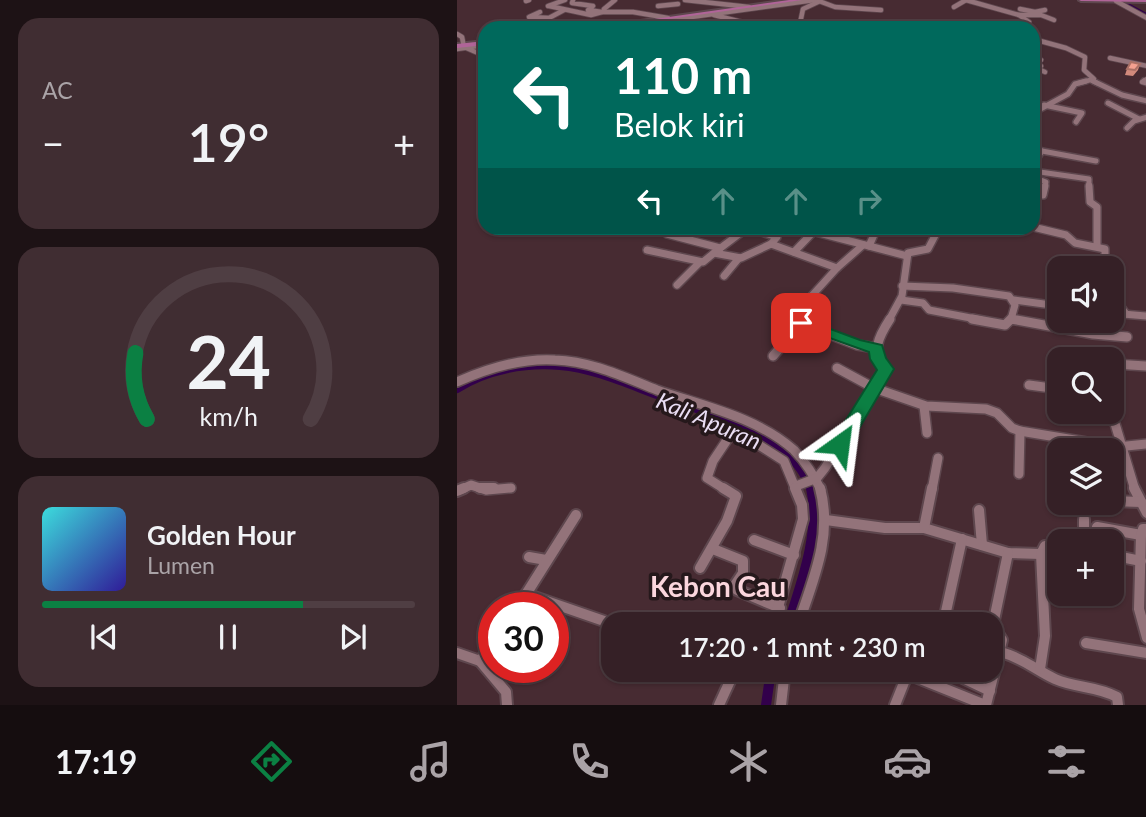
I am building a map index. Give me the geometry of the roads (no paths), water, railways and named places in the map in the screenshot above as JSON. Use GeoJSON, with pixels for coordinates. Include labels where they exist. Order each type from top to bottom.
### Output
{"type":"FeatureCollection","features":[{"type":"Feature","properties":{"kind":"main road"},"geometry":{"type":"LineString","coordinates":[[661,21],[800,0]]}},
{"type":"Feature","properties":{"kind":"main road"},"geometry":{"type":"LineString","coordinates":[[1081,0],[1146,1]]}},
{"type":"Feature","properties":{"kind":"street"},"geometry":{"type":"LineString","coordinates":[[565,0],[547,6],[591,15],[607,9]]}},
{"type":"Feature","properties":{"kind":"street"},"geometry":{"type":"LineString","coordinates":[[573,0],[572,3],[593,6],[591,7]]}},
{"type":"Feature","properties":{"kind":"street"},"geometry":{"type":"LineString","coordinates":[[615,0],[603,8],[623,14],[649,14],[668,20]]}},
{"type":"Feature","properties":{"kind":"street"},"geometry":{"type":"LineString","coordinates":[[685,0],[708,3],[731,0],[749,7]]}},
{"type":"Feature","properties":{"kind":"street"},"geometry":{"type":"LineString","coordinates":[[764,0],[771,4]]}},
{"type":"Feature","properties":{"kind":"street"},"geometry":{"type":"LineString","coordinates":[[954,7],[966,0],[1008,11],[1028,21]]}},
{"type":"Feature","properties":{"kind":"street"},"geometry":{"type":"LineString","coordinates":[[800,21],[803,9],[816,1]]}},
{"type":"Feature","properties":{"kind":"street"},"geometry":{"type":"LineString","coordinates":[[707,21],[712,14],[783,3],[816,1],[881,10]]}},
{"type":"Feature","properties":{"kind":"street"},"geometry":{"type":"LineString","coordinates":[[1116,1],[1146,18]]}},
{"type":"Feature","properties":{"kind":"street"},"geometry":{"type":"LineString","coordinates":[[874,9],[887,3]]}},
{"type":"Feature","properties":{"kind":"street"},"geometry":{"type":"LineString","coordinates":[[591,7],[601,4]]}},
{"type":"Feature","properties":{"kind":"street"},"geometry":{"type":"LineString","coordinates":[[649,14],[658,6],[678,4]]}},
{"type":"Feature","properties":{"kind":"street"},"geometry":{"type":"LineString","coordinates":[[973,8],[984,5]]}},
{"type":"Feature","properties":{"kind":"street"},"geometry":{"type":"LineString","coordinates":[[1014,5],[1020,9]]}},
{"type":"Feature","properties":{"kind":"street"},"geometry":{"type":"LineString","coordinates":[[591,7],[588,9],[602,12]]}},
{"type":"Feature","properties":{"kind":"street"},"geometry":{"type":"LineString","coordinates":[[540,12],[529,16],[549,18],[564,10]]}},
{"type":"Feature","properties":{"kind":"street"},"geometry":{"type":"LineString","coordinates":[[1008,11],[1045,10]]}},
{"type":"Feature","properties":{"kind":"street"},"geometry":{"type":"LineString","coordinates":[[712,14],[734,21]]}},
{"type":"Feature","properties":{"kind":"street"},"geometry":{"type":"LineString","coordinates":[[1019,15],[1041,15],[1054,20]]}},
{"type":"Feature","properties":{"kind":"street"},"geometry":{"type":"LineString","coordinates":[[457,34],[462,37],[462,47]]}},
{"type":"Feature","properties":{"kind":"street"},"geometry":{"type":"LineString","coordinates":[[1040,44],[1046,48],[1067,48],[1074,54],[1085,57]]}},
{"type":"Feature","properties":{"kind":"street"},"geometry":{"type":"LineString","coordinates":[[1089,47],[1084,70],[1094,77],[1091,80]]}},
{"type":"Feature","properties":{"kind":"street"},"geometry":{"type":"LineString","coordinates":[[1110,58],[1146,66]]}},
{"type":"Feature","properties":{"kind":"street"},"geometry":{"type":"LineString","coordinates":[[1040,70],[1045,72]]}},
{"type":"Feature","properties":{"kind":"street"},"geometry":{"type":"LineString","coordinates":[[1040,108],[1064,97],[1075,84],[1091,80],[1122,95],[1146,101]]}},
{"type":"Feature","properties":{"kind":"street"},"geometry":{"type":"LineString","coordinates":[[1108,103],[1139,119]]}},
{"type":"Feature","properties":{"kind":"street"},"geometry":{"type":"LineString","coordinates":[[1044,105],[1082,113],[1076,122]]}},
{"type":"Feature","properties":{"kind":"street"},"geometry":{"type":"LineString","coordinates":[[1127,128],[1146,117]]}},
{"type":"Feature","properties":{"kind":"street"},"geometry":{"type":"LineString","coordinates":[[1040,155],[1042,151],[1091,164],[1090,202],[1097,206],[1097,246]]}},
{"type":"Feature","properties":{"kind":"street"},"geometry":{"type":"LineString","coordinates":[[1040,170],[1089,179]]}},
{"type":"Feature","properties":{"kind":"street"},"geometry":{"type":"LineString","coordinates":[[1040,180],[1046,182],[1043,195],[1040,195]]}},
{"type":"Feature","properties":{"kind":"street"},"geometry":{"type":"LineString","coordinates":[[1040,228],[1066,234],[1075,243],[1097,246],[1105,250],[1105,256]]}},
{"type":"Feature","properties":{"kind":"street"},"geometry":{"type":"LineString","coordinates":[[670,235],[739,258]]}},
{"type":"Feature","properties":{"kind":"street"},"geometry":{"type":"LineString","coordinates":[[677,285],[700,262],[739,235]]}},
{"type":"Feature","properties":{"kind":"street"},"geometry":{"type":"LineString","coordinates":[[724,276],[739,258],[778,239],[771,235]]}},
{"type":"Feature","properties":{"kind":"street"},"geometry":{"type":"LineString","coordinates":[[794,252],[810,235]]}},
{"type":"Feature","properties":{"kind":"street"},"geometry":{"type":"LineString","coordinates":[[834,235],[907,256]]}},
{"type":"Feature","properties":{"kind":"street"},"geometry":{"type":"LineString","coordinates":[[773,356],[813,309],[807,302],[837,268],[866,245],[872,235]]}},
{"type":"Feature","properties":{"kind":"street"},"geometry":{"type":"LineString","coordinates":[[778,612],[804,512],[807,482],[886,369],[878,359],[876,348],[901,300],[903,263],[911,252],[928,249],[935,235]]}},
{"type":"Feature","properties":{"kind":"street"},"geometry":{"type":"LineString","coordinates":[[771,244],[837,268]]}},
{"type":"Feature","properties":{"kind":"street"},"geometry":{"type":"LineString","coordinates":[[647,250],[700,262]]}},
{"type":"Feature","properties":{"kind":"street"},"geometry":{"type":"LineString","coordinates":[[902,286],[970,290],[1047,304]]}},
{"type":"Feature","properties":{"kind":"street"},"geometry":{"type":"LineString","coordinates":[[901,300],[923,303],[928,310],[1005,325],[1011,319],[1014,300]]}},
{"type":"Feature","properties":{"kind":"street"},"geometry":{"type":"LineString","coordinates":[[1124,311],[1126,314],[1146,316]]}},
{"type":"Feature","properties":{"kind":"street"},"geometry":{"type":"LineString","coordinates":[[1011,319],[1093,334],[1127,337]]}},
{"type":"Feature","properties":{"kind":"street"},"geometry":{"type":"LineString","coordinates":[[801,323],[857,345],[876,348]]}},
{"type":"Feature","properties":{"kind":"street"},"geometry":{"type":"LineString","coordinates":[[457,382],[484,370],[525,360],[568,359],[589,364],[747,422],[789,446],[826,520],[815,574],[802,612]]}},
{"type":"Feature","properties":{"kind":"street"},"geometry":{"type":"LineString","coordinates":[[1124,365],[1146,366]]}},
{"type":"Feature","properties":{"kind":"street"},"geometry":{"type":"LineString","coordinates":[[837,368],[873,388],[924,406],[1001,413],[1007,416],[1013,429],[1065,438]]}},
{"type":"Feature","properties":{"kind":"street"},"geometry":{"type":"LineString","coordinates":[[1029,386],[1047,388]]}},
{"type":"Feature","properties":{"kind":"street"},"geometry":{"type":"LineString","coordinates":[[924,406],[927,433]]}},
{"type":"Feature","properties":{"kind":"street"},"geometry":{"type":"LineString","coordinates":[[721,427],[777,454],[788,468],[807,482]]}},
{"type":"Feature","properties":{"kind":"street"},"geometry":{"type":"LineString","coordinates":[[700,568],[713,549],[736,496],[709,480],[707,475],[733,431]]}},
{"type":"Feature","properties":{"kind":"street"},"geometry":{"type":"LineString","coordinates":[[1019,474],[1020,431]]}},
{"type":"Feature","properties":{"kind":"street"},"geometry":{"type":"LineString","coordinates":[[1124,447],[1146,444]]}},
{"type":"Feature","properties":{"kind":"street"},"geometry":{"type":"LineString","coordinates":[[1124,451],[1133,486],[1146,513]]}},
{"type":"Feature","properties":{"kind":"street"},"geometry":{"type":"LineString","coordinates":[[924,528],[938,458]]}},
{"type":"Feature","properties":{"kind":"street"},"geometry":{"type":"LineString","coordinates":[[457,491],[471,485],[486,490],[511,488]]}},
{"type":"Feature","properties":{"kind":"street"},"geometry":{"type":"LineString","coordinates":[[1124,501],[1141,502]]}},
{"type":"Feature","properties":{"kind":"street"},"geometry":{"type":"LineString","coordinates":[[979,510],[982,545]]}},
{"type":"Feature","properties":{"kind":"street"},"geometry":{"type":"LineString","coordinates":[[527,592],[576,515]]}},
{"type":"Feature","properties":{"kind":"street"},"geometry":{"type":"LineString","coordinates":[[1083,519],[1083,529]]}},
{"type":"Feature","properties":{"kind":"street"},"geometry":{"type":"LineString","coordinates":[[826,520],[885,528],[924,528],[1008,552],[1041,554]]}},
{"type":"Feature","properties":{"kind":"street"},"geometry":{"type":"LineString","coordinates":[[1097,527],[1144,532],[1141,561],[1146,638]]}},
{"type":"Feature","properties":{"kind":"street"},"geometry":{"type":"LineString","coordinates":[[946,612],[962,539]]}},
{"type":"Feature","properties":{"kind":"street"},"geometry":{"type":"LineString","coordinates":[[754,540],[794,555]]}},
{"type":"Feature","properties":{"kind":"street"},"geometry":{"type":"LineString","coordinates":[[1040,669],[1045,636],[1041,554],[1047,546]]}},
{"type":"Feature","properties":{"kind":"street"},"geometry":{"type":"LineString","coordinates":[[713,549],[743,561],[745,567],[735,585],[737,590],[780,608]]}},
{"type":"Feature","properties":{"kind":"street"},"geometry":{"type":"LineString","coordinates":[[996,612],[1008,552]]}},
{"type":"Feature","properties":{"kind":"street"},"geometry":{"type":"LineString","coordinates":[[529,557],[546,560]]}},
{"type":"Feature","properties":{"kind":"street"},"geometry":{"type":"LineString","coordinates":[[1124,558],[1141,561]]}},
{"type":"Feature","properties":{"kind":"street"},"geometry":{"type":"LineString","coordinates":[[569,609],[601,620]]}},
{"type":"Feature","properties":{"kind":"street"},"geometry":{"type":"LineString","coordinates":[[1086,643],[1146,653]]}},
{"type":"Feature","properties":{"kind":"street"},"geometry":{"type":"LineString","coordinates":[[457,653],[478,660]]}},
{"type":"Feature","properties":{"kind":"street"},"geometry":{"type":"LineString","coordinates":[[1003,653],[1024,659],[1075,686],[1111,691],[1117,697],[1118,705]]}},
{"type":"Feature","properties":{"kind":"street"},"geometry":{"type":"LineString","coordinates":[[719,705],[730,682]]}},
{"type":"Feature","properties":{"kind":"street"},"geometry":{"type":"LineString","coordinates":[[781,705],[784,682]]}},
{"type":"Feature","properties":{"kind":"street"},"geometry":{"type":"LineString","coordinates":[[895,705],[904,682]]}},
{"type":"Feature","properties":{"kind":"street"},"geometry":{"type":"LineString","coordinates":[[932,682],[986,705],[992,682]]}},
{"type":"Feature","properties":{"kind":"street"},"geometry":{"type":"LineString","coordinates":[[971,682],[990,691]]}},
{"type":"Feature","properties":{"kind":"street"},"geometry":{"type":"LineString","coordinates":[[498,683],[506,692],[507,705]]}},
{"type":"Feature","properties":{"kind":"waterway","name":"Kali Apuran"},"geometry":{"type":"LineString","coordinates":[[1121,1],[1147,15]]}},
{"type":"Feature","properties":{"kind":"waterway","name":"Kali Apuran"},"geometry":{"type":"LineString","coordinates":[[457,389],[481,377],[520,367],[560,366],[599,374],[749,429],[792,459],[805,476],[811,490]]}},
{"type":"Feature","properties":{"kind":"waterway","name":"Kali Apuran"},"geometry":{"type":"LineString","coordinates":[[792,612],[812,539],[811,488]]}},
{"type":"Feature","properties":{"kind":"waterway","name":"Kali Apuran"},"geometry":{"type":"LineString","coordinates":[[766,705],[769,682]]}},
{"type":"Feature","properties":{"kind":"district","name":"Kebon Cau"},"geometry":{"type":"Point","coordinates":[718,586]}}]}
